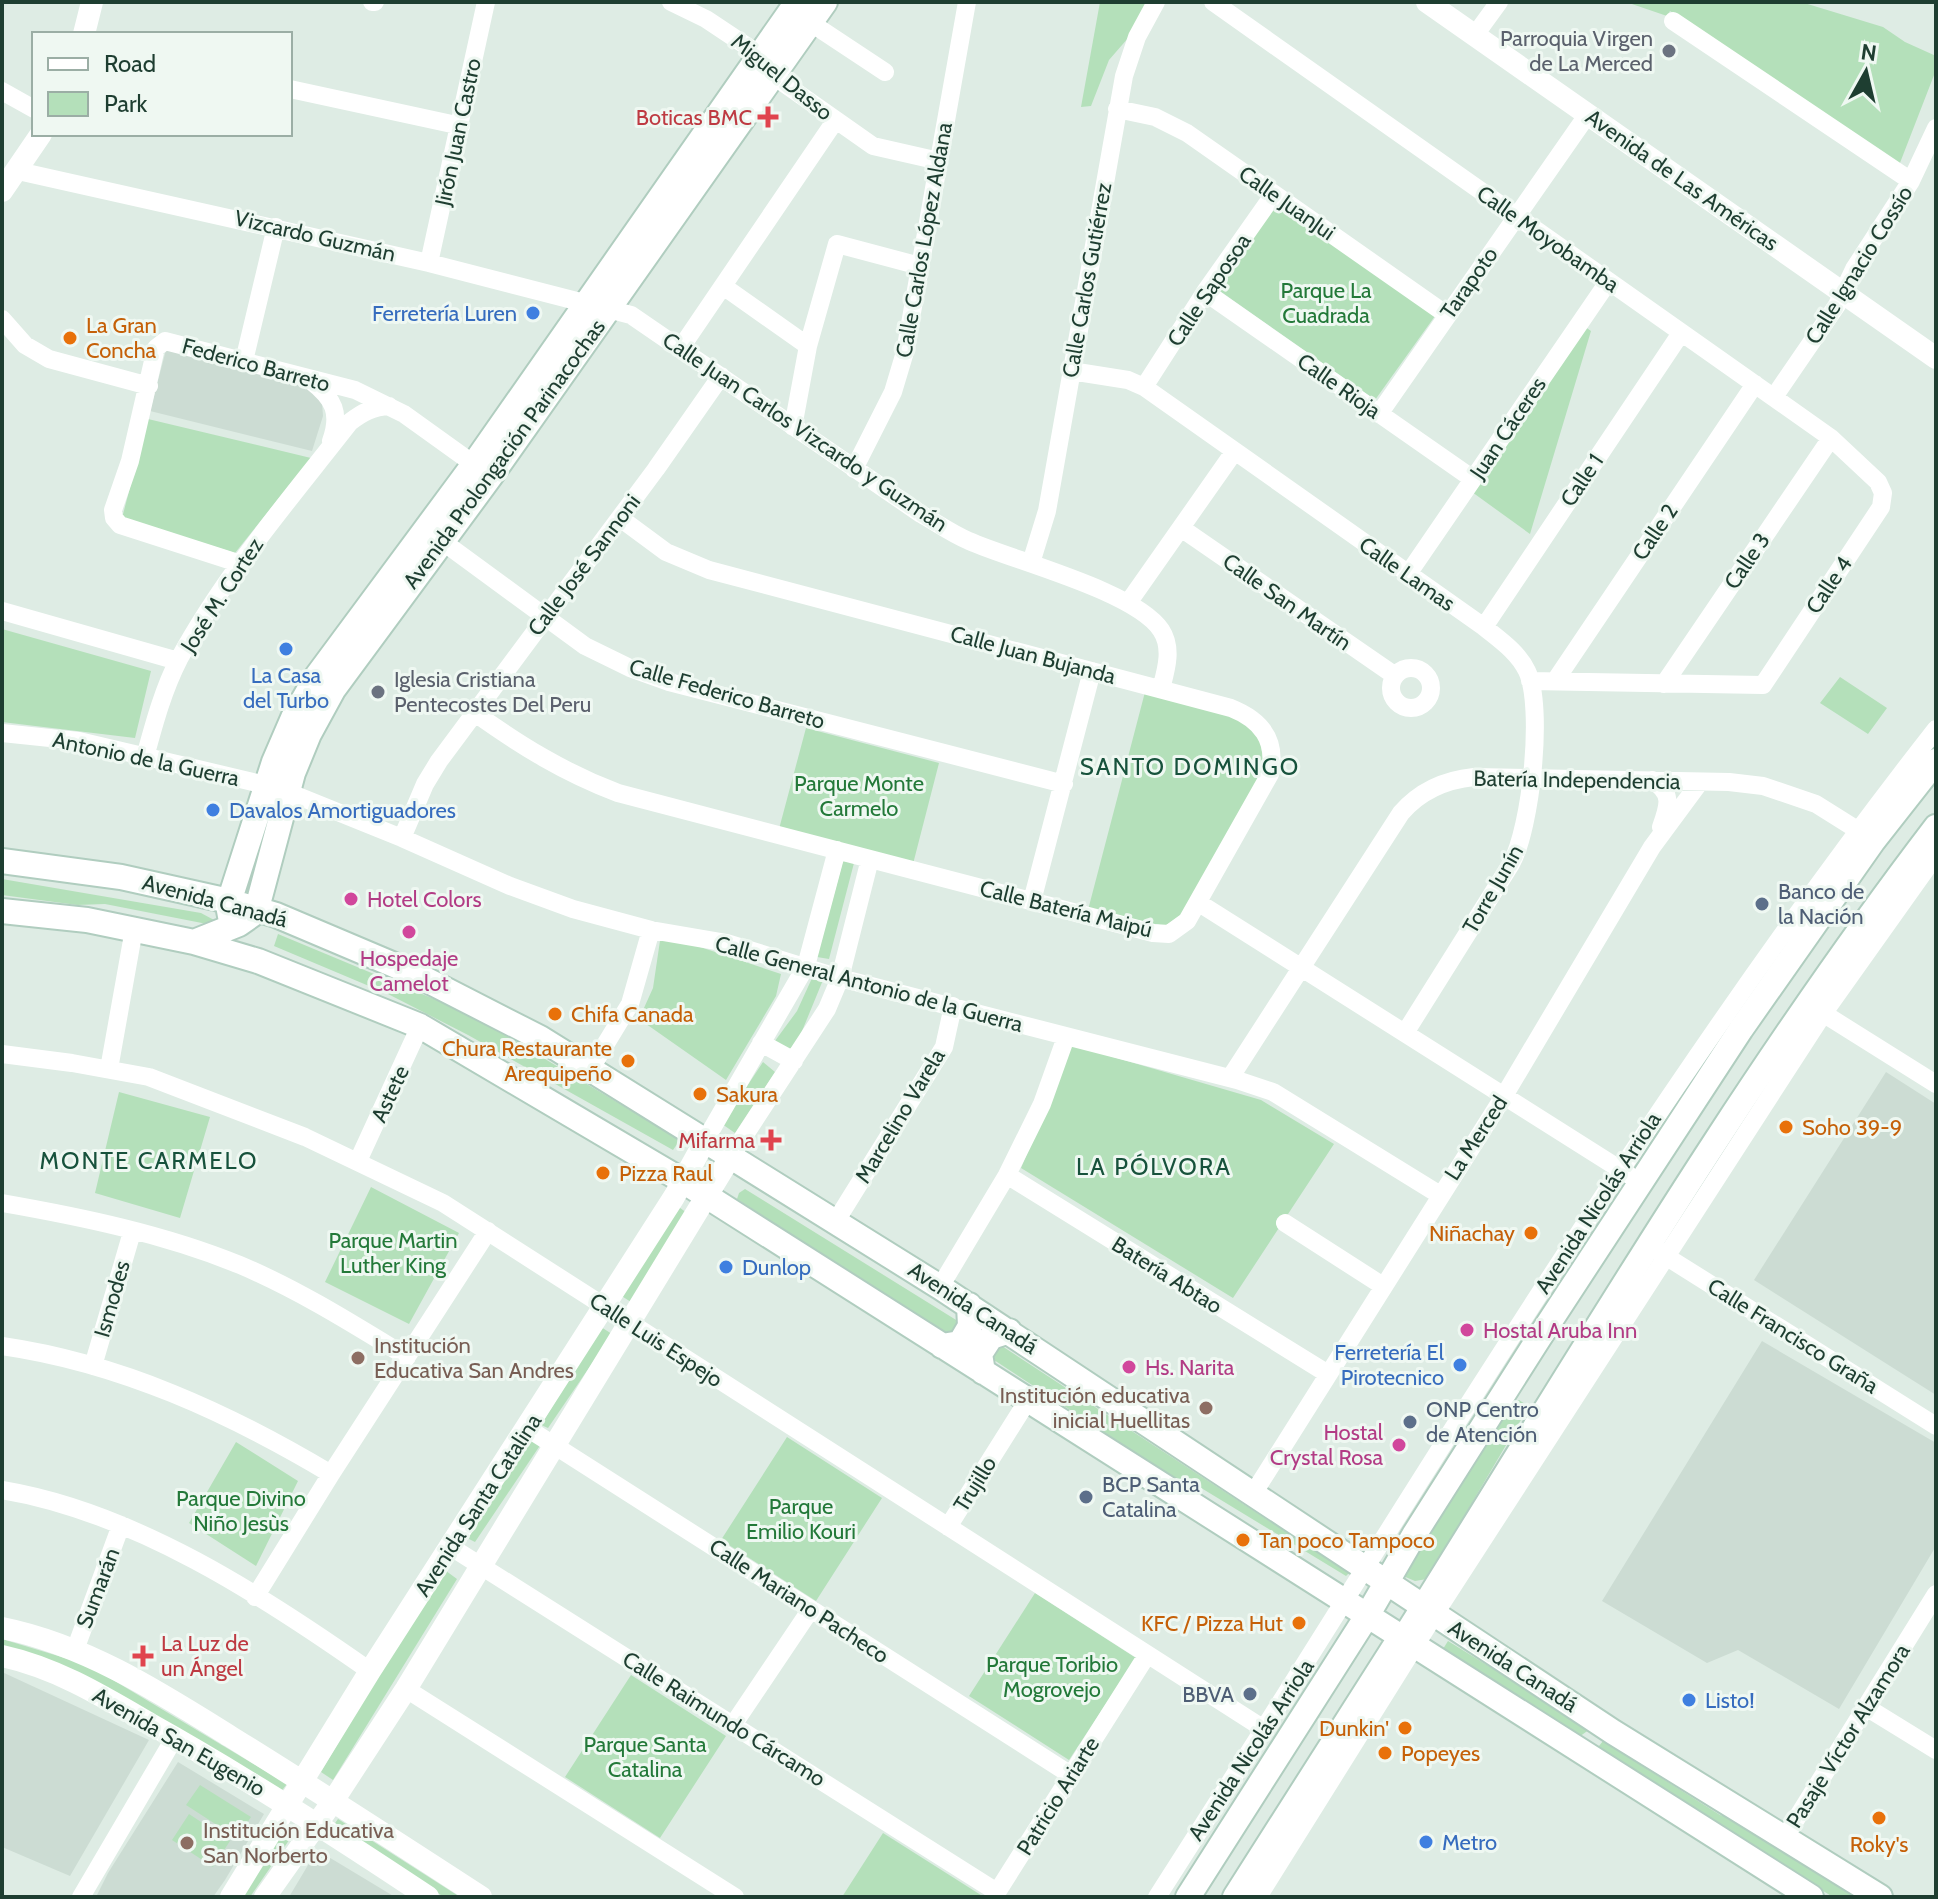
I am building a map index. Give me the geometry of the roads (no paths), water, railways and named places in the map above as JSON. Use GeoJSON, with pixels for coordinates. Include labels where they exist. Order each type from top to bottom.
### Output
{"type":"FeatureCollection","features":[{"type":"Feature","properties":{"kind":"main road","name":"Avenida Prolongación Parinacochas"},"geometry":{"type":"LineString","coordinates":[[257,909],[283,740],[305,696],[434,535],[599,306],[766,65],[797,2]]}},
{"type":"Feature","properties":{"kind":"main road","name":"Avenida Prolongación Parinacochas"},"geometry":{"type":"LineString","coordinates":[[766,65],[811,23],[825,2]]}},
{"type":"Feature","properties":{"kind":"main road","name":"Avenida Nicolás Arriola"},"geometry":{"type":"LineString","coordinates":[[1188,1897],[1499,1401],[1512,1360],[1539,1338],[1866,835],[1936,761]]}},
{"type":"Feature","properties":{"kind":"main road","name":"Avenida Prolongación Parinacochas"},"geometry":{"type":"LineString","coordinates":[[258,961],[234,926],[228,910],[229,901],[277,788]]}},
{"type":"Feature","properties":{"kind":"main road"},"geometry":{"type":"LineString","coordinates":[[1235,1897],[1290,1828],[1408,1643],[1409,1630],[1429,1610],[1536,1426],[1577,1362],[1658,1251],[1752,1085],[1928,863],[1936,827]]}},
{"type":"Feature","properties":{"kind":"main road","name":"Avenida Canadá"},"geometry":{"type":"LineString","coordinates":[[2,861],[121,877],[257,909],[301,924],[446,988],[499,1015],[591,1068],[969,1305],[1613,1732],[1880,1897]]}},
{"type":"Feature","properties":{"kind":"main road"},"geometry":{"type":"LineString","coordinates":[[194,942],[234,926],[253,916],[257,909]]}},
{"type":"Feature","properties":{"kind":"main road","name":"Avenida Canadá"},"geometry":{"type":"LineString","coordinates":[[2,911],[134,929],[194,942],[258,961],[420,1026],[683,1181],[1811,1897]]}},
{"type":"Feature","properties":{"kind":"main road"},"geometry":{"type":"LineString","coordinates":[[942,1346],[960,1343],[970,1326],[969,1305]]}},
{"type":"Feature","properties":{"kind":"main road"},"geometry":{"type":"LineString","coordinates":[[983,1372],[980,1354],[991,1337],[1009,1331]]}},
{"type":"Feature","properties":{"kind":"main road"},"geometry":{"type":"LineString","coordinates":[[1539,1338],[1538,1349],[1546,1363],[1562,1368],[1577,1362]]}},
{"type":"Feature","properties":{"kind":"main road"},"geometry":{"type":"LineString","coordinates":[[1499,1401],[1509,1396],[1526,1398],[1536,1410],[1537,1455]]}},
{"type":"Feature","properties":{"kind":"main road"},"geometry":{"type":"LineString","coordinates":[[1588,1756],[1584,1746],[1588,1736],[1594,1732],[1613,1732]]}},
{"type":"Feature","properties":{"kind":"street"},"geometry":{"type":"LineString","coordinates":[[84,32],[92,2]]}},
{"type":"Feature","properties":{"kind":"street","name":"Jirón Juan Castro"},"geometry":{"type":"LineString","coordinates":[[429,263],[486,2]]}},
{"type":"Feature","properties":{"kind":"street","name":"Miguel Dasso"},"geometry":{"type":"LineString","coordinates":[[671,2],[706,19],[835,121],[873,146],[939,161]]}},
{"type":"Feature","properties":{"kind":"street","name":"Calle Carlos López Aldana"},"geometry":{"type":"LineString","coordinates":[[854,469],[884,412],[900,372],[967,2]]}},
{"type":"Feature","properties":{"kind":"street","name":"Calle Carlos Gutiérrez"},"geometry":{"type":"LineString","coordinates":[[1031,563],[1047,511],[1117,109],[1130,55],[1156,2]]}},
{"type":"Feature","properties":{"kind":"street","name":"Calle Moyobamba"},"geometry":{"type":"LineString","coordinates":[[1213,2],[1831,438],[1878,482]]}},
{"type":"Feature","properties":{"kind":"street","name":"Avenida de Las Américas"},"geometry":{"type":"LineString","coordinates":[[1427,2],[1935,356]]}},
{"type":"Feature","properties":{"kind":"street"},"geometry":{"type":"LineString","coordinates":[[1475,35],[1499,2]]}},
{"type":"Feature","properties":{"kind":"street"},"geometry":{"type":"LineString","coordinates":[[1673,21],[1911,181]]}},
{"type":"Feature","properties":{"kind":"street"},"geometry":{"type":"LineString","coordinates":[[811,23],[885,72]]}},
{"type":"Feature","properties":{"kind":"street"},"geometry":{"type":"LineString","coordinates":[[292,89],[461,126]]}},
{"type":"Feature","properties":{"kind":"street"},"geometry":{"type":"LineString","coordinates":[[2,91],[32,108]]}},
{"type":"Feature","properties":{"kind":"street","name":"Calle JuanJui"},"geometry":{"type":"LineString","coordinates":[[1117,109],[1155,117],[1187,133],[1447,315]]}},
{"type":"Feature","properties":{"kind":"street","name":"Tarapoto"},"geometry":{"type":"LineString","coordinates":[[1379,414],[1588,114]]}},
{"type":"Feature","properties":{"kind":"street"},"geometry":{"type":"LineString","coordinates":[[680,349],[835,121]]}},
{"type":"Feature","properties":{"kind":"street","name":"Calle Ignacio Cossío"},"geometry":{"type":"LineString","coordinates":[[1774,397],[1837,305],[1854,269],[1911,181],[1936,128]]}},
{"type":"Feature","properties":{"kind":"street"},"geometry":{"type":"LineString","coordinates":[[2,191],[40,136]]}},
{"type":"Feature","properties":{"kind":"street","name":"Vizcardo Guzmán"},"geometry":{"type":"LineString","coordinates":[[18,171],[276,227],[599,306]]}},
{"type":"Feature","properties":{"kind":"street","name":"Calle Saposoa"},"geometry":{"type":"LineString","coordinates":[[1144,387],[1205,292],[1274,194]]}},
{"type":"Feature","properties":{"kind":"street"},"geometry":{"type":"LineString","coordinates":[[244,361],[276,227]]}},
{"type":"Feature","properties":{"kind":"street"},"geometry":{"type":"LineString","coordinates":[[793,427],[808,346],[837,244],[920,266]]}},
{"type":"Feature","properties":{"kind":"street","name":"Juan Cáceres"},"geometry":{"type":"LineString","coordinates":[[1408,574],[1608,282]]}},
{"type":"Feature","properties":{"kind":"street"},"geometry":{"type":"LineString","coordinates":[[723,286],[808,346]]}},
{"type":"Feature","properties":{"kind":"street","name":"Calle Rioja"},"geometry":{"type":"LineString","coordinates":[[1205,292],[1473,479]]}},
{"type":"Feature","properties":{"kind":"street","name":"Calle Juan Carlos Vizcardo y Guzmán"},"geometry":{"type":"LineString","coordinates":[[599,306],[631,315],[921,514],[969,541],[1128,603],[1163,632],[1168,662],[1161,689]]}},
{"type":"Feature","properties":{"kind":"street"},"geometry":{"type":"LineString","coordinates":[[2,319],[25,345],[49,359],[149,386],[130,461],[113,510],[114,518],[120,525],[238,563]]}},
{"type":"Feature","properties":{"kind":"street","name":"Calle 1"},"geometry":{"type":"LineString","coordinates":[[1484,627],[1681,333]]}},
{"type":"Feature","properties":{"kind":"street","name":"Federico Barreto"},"geometry":{"type":"LineString","coordinates":[[149,386],[156,348],[165,341],[355,390],[389,406],[482,470]]}},
{"type":"Feature","properties":{"kind":"street","name":"Calle Lamas"},"geometry":{"type":"LineString","coordinates":[[1071,371],[1128,380],[1144,387],[1484,627],[1514,652],[1530,681]]}},
{"type":"Feature","properties":{"kind":"street","name":"Calle José Sannoni"},"geometry":{"type":"LineString","coordinates":[[402,838],[432,772],[721,376]]}},
{"type":"Feature","properties":{"kind":"street","name":"José M. Cortez"},"geometry":{"type":"LineString","coordinates":[[305,377],[324,391],[334,406],[337,423],[328,450]]}},
{"type":"Feature","properties":{"kind":"street","name":"Calle 2"},"geometry":{"type":"LineString","coordinates":[[1555,681],[1755,384]]}},
{"type":"Feature","properties":{"kind":"street","name":"José M. Cortez"},"geometry":{"type":"LineString","coordinates":[[145,757],[159,706],[178,661],[238,563],[350,422],[363,411],[389,406]]}},
{"type":"Feature","properties":{"kind":"street","name":"Calle 3"},"geometry":{"type":"LineString","coordinates":[[1664,684],[1831,438]]}},
{"type":"Feature","properties":{"kind":"street"},"geometry":{"type":"LineString","coordinates":[[1128,603],[1234,452]]}},
{"type":"Feature","properties":{"kind":"street","name":"Calle 4"},"geometry":{"type":"LineString","coordinates":[[1664,684],[1763,685],[1881,507],[1883,493],[1878,482]]}},
{"type":"Feature","properties":{"kind":"street","name":"Calle Juan Bujanda"},"geometry":{"type":"LineString","coordinates":[[620,518],[666,552],[709,570],[1161,689],[1248,715],[1269,738],[1274,758],[1270,774],[1199,903]]}},
{"type":"Feature","properties":{"kind":"street","name":"Calle San Martín"},"geometry":{"type":"LineString","coordinates":[[1181,528],[1394,675]]}},
{"type":"Feature","properties":{"kind":"street","name":"Calle Federico Barreto"},"geometry":{"type":"LineString","coordinates":[[434,535],[585,646],[630,668],[669,682],[1064,784]]}},
{"type":"Feature","properties":{"kind":"street"},"geometry":{"type":"LineString","coordinates":[[2,611],[178,661]]}},
{"type":"Feature","properties":{"kind":"street"},"geometry":{"type":"LineString","coordinates":[[1032,901],[1092,671]]}},
{"type":"Feature","properties":{"kind":"street"},"geometry":{"type":"LineString","coordinates":[[1530,681],[1664,684]]}},
{"type":"Feature","properties":{"kind":"street","name":"Torre Junín"},"geometry":{"type":"LineString","coordinates":[[1405,1033],[1517,853],[1526,827],[1532,777],[1534,712],[1530,681]]}},
{"type":"Feature","properties":{"kind":"street","name":"Calle Batería Maipú"},"geometry":{"type":"LineString","coordinates":[[475,713],[547,762],[618,793],[1153,933],[1169,934],[1187,921],[1199,903]]}},
{"type":"Feature","properties":{"kind":"street","name":"Avenida Nicolás Arriola"},"geometry":{"type":"LineString","coordinates":[[1157,1897],[1366,1568],[1512,1360],[1619,1169],[1713,1031],[1866,835],[1936,729]]}},
{"type":"Feature","properties":{"kind":"street","name":"Antonio de la Guerra"},"geometry":{"type":"LineString","coordinates":[[2,733],[79,741],[277,788]]}},
{"type":"Feature","properties":{"kind":"street","name":"Batería Independencia"},"geometry":{"type":"LineString","coordinates":[[1230,1078],[1401,813],[1417,797],[1437,785],[1461,778],[1532,777],[1738,783],[1779,789],[1816,804],[1866,835]]}},
{"type":"Feature","properties":{"kind":"street"},"geometry":{"type":"LineString","coordinates":[[1652,780],[1663,787],[1668,803],[1652,847]]}},
{"type":"Feature","properties":{"kind":"street","name":"La Merced"},"geometry":{"type":"LineString","coordinates":[[1253,1494],[1504,1096],[1652,847],[1700,782]]}},
{"type":"Feature","properties":{"kind":"street","name":"Calle General Antonio de la Guerra"},"geometry":{"type":"LineString","coordinates":[[277,788],[541,899],[651,930],[727,943],[840,978],[1230,1078],[1273,1092],[1440,1195]]}},
{"type":"Feature","properties":{"kind":"street","name":"Avenida Santa Catalina"},"geometry":{"type":"LineString","coordinates":[[231,1897],[370,1671],[683,1181],[806,966],[837,850]]}},
{"type":"Feature","properties":{"kind":"street","name":"Avenida Santa Catalina"},"geometry":{"type":"LineString","coordinates":[[265,1897],[333,1801],[406,1689],[731,1156],[827,1009],[840,978],[870,859]]}},
{"type":"Feature","properties":{"kind":"street"},"geometry":{"type":"LineString","coordinates":[[1199,903],[1642,1183]]}},
{"type":"Feature","properties":{"kind":"street"},"geometry":{"type":"LineString","coordinates":[[109,1069],[134,929]]}},
{"type":"Feature","properties":{"kind":"street"},"geometry":{"type":"LineString","coordinates":[[591,1068],[630,1004],[651,930]]}},
{"type":"Feature","properties":{"kind":"street","name":"Marcelino Varela"},"geometry":{"type":"LineString","coordinates":[[836,1221],[944,1047],[953,1006]]}},
{"type":"Feature","properties":{"kind":"street"},"geometry":{"type":"LineString","coordinates":[[1816,1008],[1936,1084]]}},
{"type":"Feature","properties":{"kind":"street","name":"Astete"},"geometry":{"type":"LineString","coordinates":[[358,1161],[420,1026]]}},
{"type":"Feature","properties":{"kind":"street"},"geometry":{"type":"LineString","coordinates":[[940,1287],[1007,1175],[1042,1104],[1066,1037]]}},
{"type":"Feature","properties":{"kind":"street"},"geometry":{"type":"LineString","coordinates":[[761,1043],[794,1061]]}},
{"type":"Feature","properties":{"kind":"street","name":"Calle Luis Espejo"},"geometry":{"type":"LineString","coordinates":[[2,1054],[149,1077],[358,1161],[443,1203],[1264,1729]]}},
{"type":"Feature","properties":{"kind":"street","name":"Batería Abtao"},"geometry":{"type":"LineString","coordinates":[[1007,1175],[1328,1374]]}},
{"type":"Feature","properties":{"kind":"street"},"geometry":{"type":"LineString","coordinates":[[2,1203],[83,1217],[241,1266],[319,1303],[407,1357]]}},
{"type":"Feature","properties":{"kind":"street"},"geometry":{"type":"LineString","coordinates":[[1285,1223],[1383,1286]]}},
{"type":"Feature","properties":{"kind":"street"},"geometry":{"type":"LineString","coordinates":[[255,1597],[488,1231]]}},
{"type":"Feature","properties":{"kind":"street","name":"Ismodes"},"geometry":{"type":"LineString","coordinates":[[93,1366],[132,1232]]}},
{"type":"Feature","properties":{"kind":"street"},"geometry":{"type":"LineString","coordinates":[[1429,1610],[1537,1455],[1658,1251]]}},
{"type":"Feature","properties":{"kind":"street","name":"Calle Francisco Graña"},"geometry":{"type":"LineString","coordinates":[[1658,1251],[1936,1426]]}},
{"type":"Feature","properties":{"kind":"street"},"geometry":{"type":"LineString","coordinates":[[2,1346],[93,1366],[155,1386],[275,1440],[331,1474]]}},
{"type":"Feature","properties":{"kind":"street","name":"Trujillo"},"geometry":{"type":"LineString","coordinates":[[948,1527],[1028,1400]]}},
{"type":"Feature","properties":{"kind":"street","name":"Calle Mariano Pacheco"},"geometry":{"type":"LineString","coordinates":[[527,1428],[1071,1775]]}},
{"type":"Feature","properties":{"kind":"street"},"geometry":{"type":"LineString","coordinates":[[2,1490],[36,1495],[121,1525],[160,1543],[255,1597],[370,1671]]}},
{"type":"Feature","properties":{"kind":"street","name":"Sumarán"},"geometry":{"type":"LineString","coordinates":[[75,1650],[121,1525]]}},
{"type":"Feature","properties":{"kind":"street","name":"Calle Raimundo Cárcamo"},"geometry":{"type":"LineString","coordinates":[[451,1547],[995,1894]]}},
{"type":"Feature","properties":{"kind":"street","name":"Pasaje Víctor Alzamora"},"geometry":{"type":"LineString","coordinates":[[1785,1837],[1936,1596]]}},
{"type":"Feature","properties":{"kind":"street"},"geometry":{"type":"LineString","coordinates":[[733,1725],[811,1609]]}},
{"type":"Feature","properties":{"kind":"street","name":"Avenida San Eugenio"},"geometry":{"type":"LineString","coordinates":[[2,1628],[29,1633],[75,1650],[138,1680],[304,1782],[481,1897]]}},
{"type":"Feature","properties":{"kind":"street","name":"Patricio Ariarte"},"geometry":{"type":"LineString","coordinates":[[995,1894],[1147,1655]]}},
{"type":"Feature","properties":{"kind":"street","name":"Avenida San Eugenio"},"geometry":{"type":"LineString","coordinates":[[2,1656],[75,1681],[175,1737],[289,1806],[428,1897]]}},
{"type":"Feature","properties":{"kind":"street"},"geometry":{"type":"LineString","coordinates":[[406,1689],[724,1894]]}},
{"type":"Feature","properties":{"kind":"street"},"geometry":{"type":"LineString","coordinates":[[1866,1707],[1936,1750]]}},
{"type":"Feature","properties":{"kind":"street"},"geometry":{"type":"LineString","coordinates":[[81,1897],[175,1737]]}},
{"type":"Feature","properties":{"kind":"street"},"geometry":{"type":"LineString","coordinates":[[1258,1897],[1290,1828]]}},
{"type":"Feature","properties":{"kind":"place","name":"Parroquia Virgen de La Merced"},"geometry":{"type":"Point","coordinates":[1669,51]}},
{"type":"Feature","properties":{"kind":"place","name":"Boticas BMC"},"geometry":{"type":"Point","coordinates":[768,117]}},
{"type":"Feature","properties":{"kind":"place","name":"Ferretería Luren"},"geometry":{"type":"Point","coordinates":[533,313]}},
{"type":"Feature","properties":{"kind":"place","name":"La Gran Concha"},"geometry":{"type":"Point","coordinates":[70,338]}},
{"type":"Feature","properties":{"kind":"place","name":"La Casa del Turbo"},"geometry":{"type":"Point","coordinates":[286,649]}},
{"type":"Feature","properties":{"kind":"place","name":"Iglesia Cristiana Pentecostes Del Peru"},"geometry":{"type":"Point","coordinates":[378,692]}},
{"type":"Feature","properties":{"kind":"place","name":"Davalos Amortiguadores"},"geometry":{"type":"Point","coordinates":[213,810]}},
{"type":"Feature","properties":{"kind":"place","name":"Hotel Colors"},"geometry":{"type":"Point","coordinates":[351,899]}},
{"type":"Feature","properties":{"kind":"place","name":"Banco de la Nación"},"geometry":{"type":"Point","coordinates":[1762,904]}},
{"type":"Feature","properties":{"kind":"place","name":"Hospedaje Camelot"},"geometry":{"type":"Point","coordinates":[409,932]}},
{"type":"Feature","properties":{"kind":"place","name":"Chifa Canada"},"geometry":{"type":"Point","coordinates":[555,1014]}},
{"type":"Feature","properties":{"kind":"place","name":"Chura Restaurante Arequipeño"},"geometry":{"type":"Point","coordinates":[628,1061]}},
{"type":"Feature","properties":{"kind":"place","name":"Sakura"},"geometry":{"type":"Point","coordinates":[700,1094]}},
{"type":"Feature","properties":{"kind":"place","name":"Soho 39-9"},"geometry":{"type":"Point","coordinates":[1786,1127]}},
{"type":"Feature","properties":{"kind":"place","name":"Mifarma"},"geometry":{"type":"Point","coordinates":[771,1140]}},
{"type":"Feature","properties":{"kind":"place","name":"Pizza Raul"},"geometry":{"type":"Point","coordinates":[603,1173]}},
{"type":"Feature","properties":{"kind":"place","name":"Niñachay"},"geometry":{"type":"Point","coordinates":[1531,1233]}},
{"type":"Feature","properties":{"kind":"place","name":"Dunlop"},"geometry":{"type":"Point","coordinates":[726,1267]}},
{"type":"Feature","properties":{"kind":"place","name":"Hostal Aruba Inn"},"geometry":{"type":"Point","coordinates":[1467,1330]}},
{"type":"Feature","properties":{"kind":"place","name":"Institución Educativa San Andres"},"geometry":{"type":"Point","coordinates":[358,1358]}},
{"type":"Feature","properties":{"kind":"place","name":"Ferretería El Pirotecnico"},"geometry":{"type":"Point","coordinates":[1460,1365]}},
{"type":"Feature","properties":{"kind":"place","name":"Hs. Narita"},"geometry":{"type":"Point","coordinates":[1129,1367]}},
{"type":"Feature","properties":{"kind":"place","name":"Institución educativa inicial Huellitas"},"geometry":{"type":"Point","coordinates":[1206,1408]}},
{"type":"Feature","properties":{"kind":"place","name":"ONP Centro de Atención"},"geometry":{"type":"Point","coordinates":[1410,1422]}},
{"type":"Feature","properties":{"kind":"place","name":"Hostal Crystal Rosa"},"geometry":{"type":"Point","coordinates":[1399,1445]}},
{"type":"Feature","properties":{"kind":"place","name":"BCP Santa Catalina"},"geometry":{"type":"Point","coordinates":[1086,1497]}},
{"type":"Feature","properties":{"kind":"place","name":"Tan poco Tampoco"},"geometry":{"type":"Point","coordinates":[1243,1540]}},
{"type":"Feature","properties":{"kind":"place","name":"KFC / Pizza Hut"},"geometry":{"type":"Point","coordinates":[1299,1623]}},
{"type":"Feature","properties":{"kind":"place","name":"La Luz de un Ángel"},"geometry":{"type":"Point","coordinates":[143,1656]}},
{"type":"Feature","properties":{"kind":"place","name":"BBVA"},"geometry":{"type":"Point","coordinates":[1250,1694]}},
{"type":"Feature","properties":{"kind":"place","name":"Listo!"},"geometry":{"type":"Point","coordinates":[1689,1700]}},
{"type":"Feature","properties":{"kind":"place","name":"Dunkin'"},"geometry":{"type":"Point","coordinates":[1405,1728]}},
{"type":"Feature","properties":{"kind":"place","name":"Popeyes"},"geometry":{"type":"Point","coordinates":[1385,1753]}},
{"type":"Feature","properties":{"kind":"place","name":"Roky's"},"geometry":{"type":"Point","coordinates":[1879,1818]}},
{"type":"Feature","properties":{"kind":"place","name":"Metro"},"geometry":{"type":"Point","coordinates":[1426,1842]}},
{"type":"Feature","properties":{"kind":"place","name":"Institución Educativa San Norberto"},"geometry":{"type":"Point","coordinates":[187,1843]}},
{"type":"Feature","properties":{"kind":"district","name":"SANTO DOMINGO"},"geometry":{"type":"Point","coordinates":[1190,766]}},
{"type":"Feature","properties":{"kind":"district","name":"MONTE CARMELO"},"geometry":{"type":"Point","coordinates":[149,1160]}},
{"type":"Feature","properties":{"kind":"district","name":"LA PÓLVORA"},"geometry":{"type":"Point","coordinates":[1154,1166]}},
{"type":"Feature","properties":{"kind":"park label","name":"Parque La Cuadrada"},"geometry":{"type":"Point","coordinates":[1326,302]}},
{"type":"Feature","properties":{"kind":"park label","name":"Parque Monte Carmelo"},"geometry":{"type":"Point","coordinates":[859,796]}},
{"type":"Feature","properties":{"kind":"park label","name":"Parque Martin Luther King"},"geometry":{"type":"Point","coordinates":[393,1252]}},
{"type":"Feature","properties":{"kind":"park label","name":"Parque Divino Niño Jesùs"},"geometry":{"type":"Point","coordinates":[241,1510]}},
{"type":"Feature","properties":{"kind":"park label","name":"Parque Emilio Kouri"},"geometry":{"type":"Point","coordinates":[801,1518]}},
{"type":"Feature","properties":{"kind":"park label","name":"Parque Toribio Mogrovejo"},"geometry":{"type":"Point","coordinates":[1052,1676]}},
{"type":"Feature","properties":{"kind":"park label","name":"Parque Santa Catalina"},"geometry":{"type":"Point","coordinates":[645,1756]}}]}
